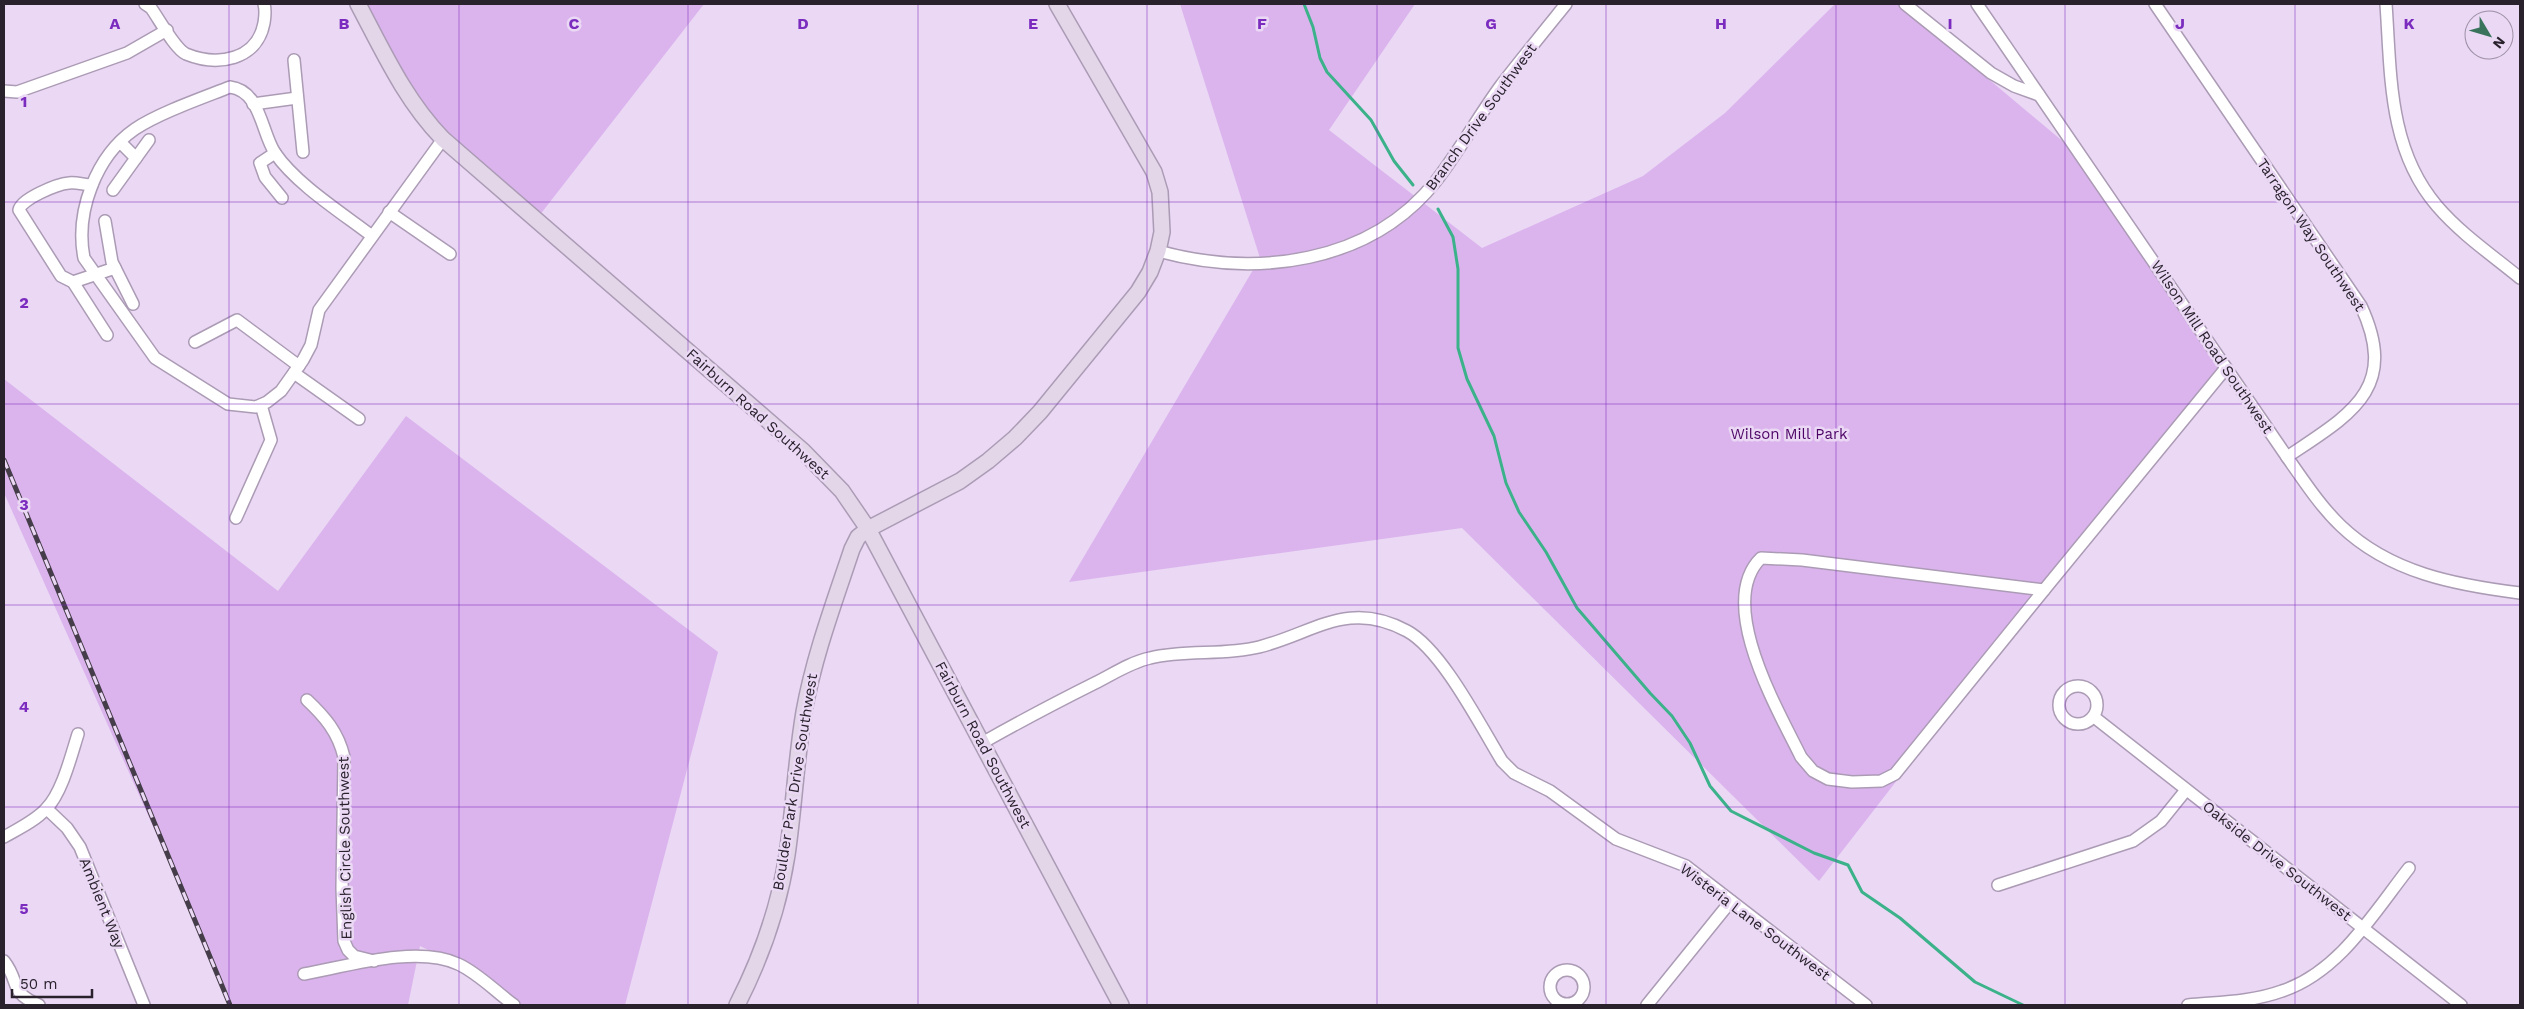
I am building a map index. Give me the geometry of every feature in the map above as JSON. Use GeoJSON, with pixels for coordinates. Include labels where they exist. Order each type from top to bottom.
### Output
{"type":"FeatureCollection","features":[{"type":"Feature","properties":{"kind":"street"},"geometry":{"type":"LineString","coordinates":[[145,4],[151,8],[184,53],[205,58],[237,58],[261,37],[266,10],[264,4]]}},
{"type":"Feature","properties":{"kind":"street","name":"Fairburn Road Southwest"},"geometry":{"type":"LineString","coordinates":[[358,4],[402,87],[422,118],[443,139],[803,452],[842,491],[868,529],[1122,1005]]}},
{"type":"Feature","properties":{"kind":"street","name":"Boulder Park Drive Southwest"},"geometry":{"type":"LineString","coordinates":[[737,1005],[751,978],[773,918],[787,856],[804,714],[812,672],[852,549],[858,537],[868,529],[960,481],[1015,438],[1040,412],[1138,292],[1150,272],[1158,250],[1163,210],[1154,172],[1057,4]]}},
{"type":"Feature","properties":{"kind":"street","name":"Branch Drive Southwest"},"geometry":{"type":"LineString","coordinates":[[1158,250],[1176,255],[1220,261],[1265,263],[1295,261],[1350,246],[1374,235],[1412,206],[1436,181],[1502,84],[1566,4]]}},
{"type":"Feature","properties":{"kind":"street"},"geometry":{"type":"LineString","coordinates":[[1905,4],[1991,73],[2014,86],[2039,94]]}},
{"type":"Feature","properties":{"kind":"street","name":"Wilson Mill Road Southwest"},"geometry":{"type":"LineString","coordinates":[[1977,4],[2287,458],[2316,498],[2342,527],[2377,552],[2414,571],[2442,581],[2520,593]]}},
{"type":"Feature","properties":{"kind":"street","name":"Tarragon Way Southwest"},"geometry":{"type":"LineString","coordinates":[[2155,4],[2361,306],[2372,330],[2375,350],[2374,367],[2369,384],[2361,399],[2343,419],[2287,458]]}},
{"type":"Feature","properties":{"kind":"street"},"geometry":{"type":"LineString","coordinates":[[2386,4],[2394,116],[2405,153],[2421,185],[2437,206],[2452,222],[2520,278]]}},
{"type":"Feature","properties":{"kind":"street"},"geometry":{"type":"LineString","coordinates":[[4,91],[17,92],[127,53],[167,30]]}},
{"type":"Feature","properties":{"kind":"street"},"geometry":{"type":"LineString","coordinates":[[294,60],[303,152]]}},
{"type":"Feature","properties":{"kind":"street"},"geometry":{"type":"LineString","coordinates":[[372,236],[304,184],[275,153],[248,95],[240,88],[230,87],[136,128],[120,142],[102,165],[92,185],[84,212],[82,249],[84,258],[95,275],[155,358],[228,404],[245,408],[261,405],[281,391],[296,370],[311,345],[319,310],[443,139]]}},
{"type":"Feature","properties":{"kind":"street"},"geometry":{"type":"LineString","coordinates":[[253,104],[297,98]]}},
{"type":"Feature","properties":{"kind":"street"},"geometry":{"type":"LineString","coordinates":[[113,190],[149,140]]}},
{"type":"Feature","properties":{"kind":"street"},"geometry":{"type":"LineString","coordinates":[[120,142],[136,158]]}},
{"type":"Feature","properties":{"kind":"street"},"geometry":{"type":"LineString","coordinates":[[275,153],[260,163],[265,177],[282,198]]}},
{"type":"Feature","properties":{"kind":"street"},"geometry":{"type":"LineString","coordinates":[[92,185],[68,183],[27,199],[19,206],[19,210],[61,276],[73,282],[107,336]]}},
{"type":"Feature","properties":{"kind":"street"},"geometry":{"type":"LineString","coordinates":[[389,212],[450,254]]}},
{"type":"Feature","properties":{"kind":"street"},"geometry":{"type":"LineString","coordinates":[[106,221],[107,241],[115,268],[134,304]]}},
{"type":"Feature","properties":{"kind":"street"},"geometry":{"type":"LineString","coordinates":[[73,282],[115,268]]}},
{"type":"Feature","properties":{"kind":"street"},"geometry":{"type":"LineString","coordinates":[[195,342],[237,320],[296,370],[359,419]]}},
{"type":"Feature","properties":{"kind":"street"},"geometry":{"type":"LineString","coordinates":[[2044,590],[1802,560],[1761,558],[1751,568],[1747,578],[1744,608],[1754,656],[1801,757],[1813,771],[1828,779],[1852,782],[1881,781],[1895,774],[2226,368]]}},
{"type":"Feature","properties":{"kind":"street"},"geometry":{"type":"LineString","coordinates":[[236,518],[271,440],[261,405]]}},
{"type":"Feature","properties":{"kind":"street","name":"Wisteria Lane Southwest"},"geometry":{"type":"LineString","coordinates":[[982,743],[1058,702],[1149,658],[1176,653],[1242,651],[1273,643],[1332,620],[1355,617],[1378,620],[1408,631],[1432,651],[1502,760],[1514,773],[1550,791],[1616,839],[1686,866],[1866,1005]]}},
{"type":"Feature","properties":{"kind":"street","name":"English Circle Southwest"},"geometry":{"type":"LineString","coordinates":[[307,700],[328,721],[340,740],[344,757],[342,888],[344,941],[348,950],[354,956],[374,961]]}},
{"type":"Feature","properties":{"kind":"street","name":"Oakside Drive Southwest"},"geometry":{"type":"LineString","coordinates":[[2094,717],[2461,1005]]}},
{"type":"Feature","properties":{"kind":"street"},"geometry":{"type":"LineString","coordinates":[[4,837],[35,819],[47,809],[56,795],[78,734]]}},
{"type":"Feature","properties":{"kind":"street"},"geometry":{"type":"LineString","coordinates":[[1998,885],[2133,841],[2161,821],[2186,790]]}},
{"type":"Feature","properties":{"kind":"street","name":"Ambient Way"},"geometry":{"type":"LineString","coordinates":[[47,809],[67,828],[80,847],[144,1005]]}},
{"type":"Feature","properties":{"kind":"street"},"geometry":{"type":"LineString","coordinates":[[2188,1005],[2251,999],[2282,991],[2296,985],[2325,967],[2343,951],[2409,868]]}},
{"type":"Feature","properties":{"kind":"street"},"geometry":{"type":"LineString","coordinates":[[1646,1005],[1731,901]]}},
{"type":"Feature","properties":{"kind":"street"},"geometry":{"type":"LineString","coordinates":[[304,974],[374,961],[430,956],[446,959],[461,965],[514,1005]]}},
{"type":"Feature","properties":{"kind":"street"},"geometry":{"type":"LineString","coordinates":[[4,961],[13,974],[14,985],[20,996],[39,1005]]}},
{"type":"Feature","properties":{"kind":"green space"},"geometry":{"type":"Polygon","coordinates":[[[353,4],[704,4],[539,216],[415,111],[353,4]]]}},
{"type":"Feature","properties":{"kind":"green space","name":"Wilson Mill Park"},"geometry":{"type":"Polygon","coordinates":[[[1180,4],[1415,4],[1329,130],[1482,248],[1643,176],[1725,113],[1835,4],[1899,4],[2078,154],[2229,371],[2028,611],[1819,881],[1462,528],[1069,582],[1260,258],[1180,4]]]}},
{"type":"Feature","properties":{"kind":"green space"},"geometry":{"type":"Polygon","coordinates":[[[4,379],[278,591],[406,416],[718,652],[625,1005],[507,1005],[449,960],[420,946],[408,1005],[233,1005],[4,493],[4,379]]]}},
{"type":"Feature","properties":{"kind":"waterway"},"geometry":{"type":"LineString","coordinates":[[1304,4],[1313,27],[1320,58],[1327,72],[1371,120],[1394,161],[1413,185]]}},
{"type":"Feature","properties":{"kind":"waterway"},"geometry":{"type":"LineString","coordinates":[[1438,209],[1453,237],[1458,269],[1458,348],[1467,379],[1494,436],[1506,483],[1519,512],[1546,552],[1577,608],[1672,716],[1690,743],[1710,786],[1731,811],[1814,853],[1848,865],[1862,892],[1900,918],[1975,982],[2023,1005]]}},
{"type":"Feature","properties":{"kind":"railway"},"geometry":{"type":"LineString","coordinates":[[4,460],[230,1005]]}}]}
